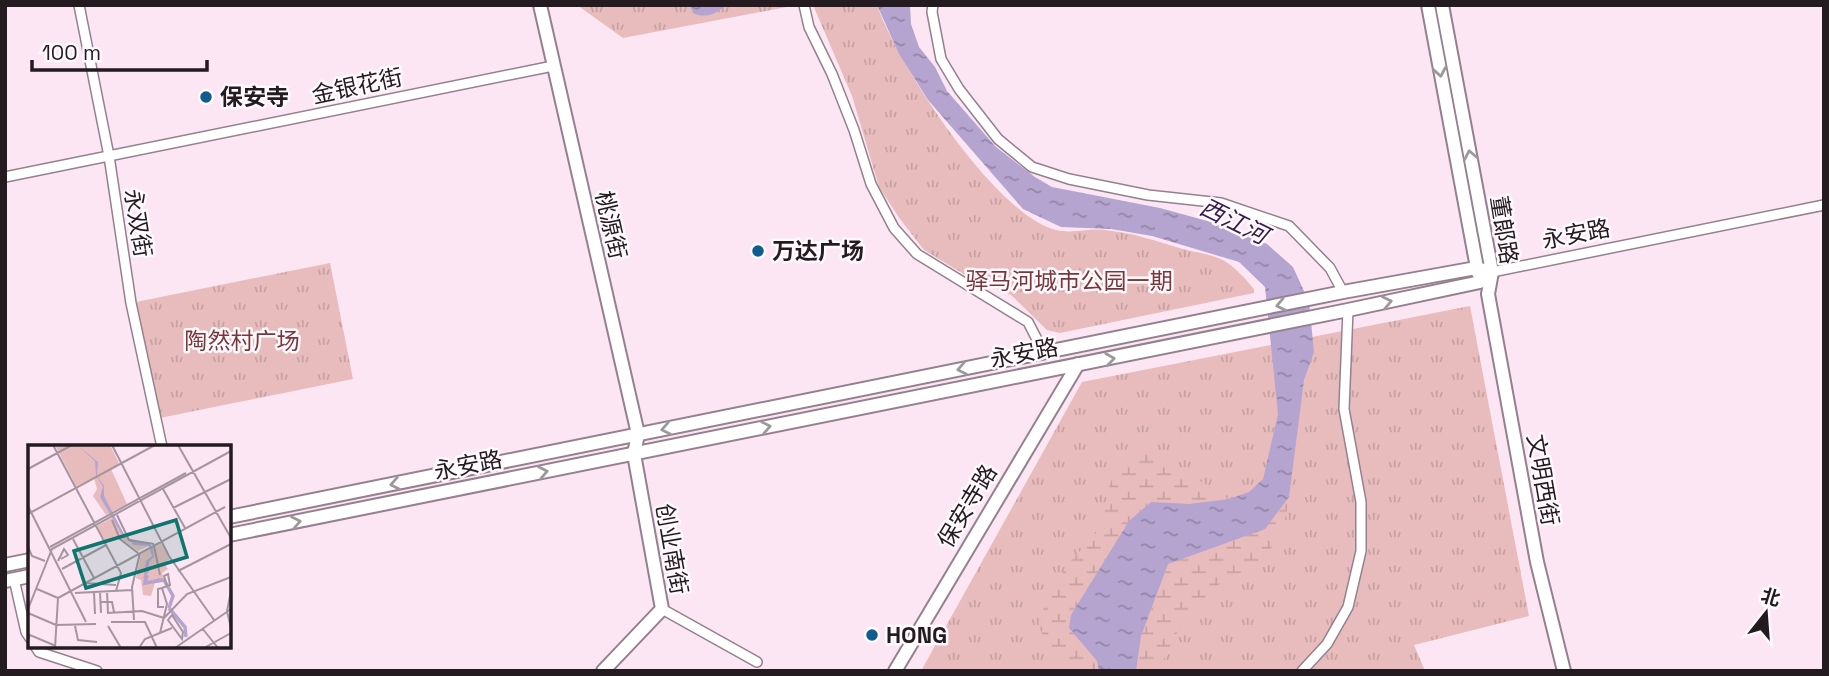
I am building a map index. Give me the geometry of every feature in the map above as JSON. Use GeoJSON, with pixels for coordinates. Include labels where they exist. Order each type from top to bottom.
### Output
{"type":"FeatureCollection","features":[{"type":"Feature","properties":{"kind":"street","name":"永双街"},"geometry":{"type":"LineString","coordinates":[[79,5],[108,156],[131,303],[162,445]]}},
{"type":"Feature","properties":{"kind":"street","name":"桃源街"},"geometry":{"type":"LineString","coordinates":[[540,5],[638,434],[634,454]]}},
{"type":"Feature","properties":{"kind":"street"},"geometry":{"type":"LineString","coordinates":[[804,5],[809,27],[832,74],[871,184],[894,228],[916,254],[1028,322],[1044,352]]}},
{"type":"Feature","properties":{"kind":"street"},"geometry":{"type":"LineString","coordinates":[[933,5],[941,59],[958,89],[998,139],[1032,167],[1069,179],[1148,195],[1221,203],[1289,226],[1330,268],[1343,292]]}},
{"type":"Feature","properties":{"kind":"street","name":"董郞路"},"geometry":{"type":"LineString","coordinates":[[1428,5],[1476,268],[1480,282],[1488,294]]}},
{"type":"Feature","properties":{"kind":"street","name":"董郞路"},"geometry":{"type":"LineString","coordinates":[[1442,5],[1492,272],[1488,294]]}},
{"type":"Feature","properties":{"kind":"street","name":"金银花街"},"geometry":{"type":"LineString","coordinates":[[5,177],[553,66]]}},
{"type":"Feature","properties":{"kind":"street","name":"永安路"},"geometry":{"type":"LineString","coordinates":[[231,535],[1320,316],[1480,282],[1492,272],[1824,205]]}},
{"type":"Feature","properties":{"kind":"street"},"geometry":{"type":"LineString","coordinates":[[231,517],[1343,292],[1476,268],[1492,272]]}},
{"type":"Feature","properties":{"kind":"street","name":"文明西街"},"geometry":{"type":"LineString","coordinates":[[1488,294],[1537,562],[1564,671]]}},
{"type":"Feature","properties":{"kind":"street"},"geometry":{"type":"LineString","coordinates":[[1302,671],[1327,644],[1348,607],[1361,551],[1361,502],[1344,410],[1348,310]]}},
{"type":"Feature","properties":{"kind":"street","name":"保安寺路"},"geometry":{"type":"LineString","coordinates":[[895,671],[1078,364]]}},
{"type":"Feature","properties":{"kind":"street","name":"创业南街"},"geometry":{"type":"LineString","coordinates":[[603,671],[662,609],[634,454]]}},
{"type":"Feature","properties":{"kind":"street"},"geometry":{"type":"LineString","coordinates":[[5,565],[28,560]]}},
{"type":"Feature","properties":{"kind":"street"},"geometry":{"type":"LineString","coordinates":[[28,576],[10,580],[28,635]]}},
{"type":"Feature","properties":{"kind":"street"},"geometry":{"type":"LineString","coordinates":[[662,609],[757,663]]}},
{"type":"Feature","properties":{"kind":"street"},"geometry":{"type":"LineString","coordinates":[[36,648],[39,652],[97,671]]}},
{"type":"Feature","properties":{"kind":"green space"},"geometry":{"type":"Polygon","coordinates":[[[577,5],[797,5],[623,38],[577,5]]]}},
{"type":"Feature","properties":{"kind":"green space","name":"驿马河城市公园一期"},"geometry":{"type":"Polygon","coordinates":[[[813,5],[877,5],[905,62],[951,134],[1005,197],[1032,219],[1056,230],[1115,231],[1215,257],[1244,277],[1254,289],[1254,293],[1060,333],[1047,330],[1011,295],[967,276],[924,250],[879,187],[852,96],[813,5]]]}},
{"type":"Feature","properties":{"kind":"green space","name":"陶然村广场"},"geometry":{"type":"Polygon","coordinates":[[[330,263],[353,379],[155,419],[131,303],[330,263]]]}},
{"type":"Feature","properties":{"kind":"green space"},"geometry":{"type":"Polygon","coordinates":[[[1470,306],[1529,616],[1414,645],[1425,671],[921,671],[1082,382],[1470,306]]]}},
{"type":"Feature","properties":{"kind":"green space"},"geometry":{"type":"Polygon","coordinates":[[[1144,453],[1170,462],[1229,499],[1189,504],[1151,502],[1129,521],[1071,615],[1069,628],[1097,661],[1099,671],[1074,671],[1051,651],[1040,629],[1045,598],[1071,561],[1104,524],[1106,499],[1114,471],[1124,457],[1144,453]]]}},
{"type":"Feature","properties":{"kind":"green space"},"geometry":{"type":"Polygon","coordinates":[[[1289,497],[1283,526],[1268,552],[1249,569],[1220,584],[1197,605],[1175,636],[1159,671],[1136,671],[1141,636],[1168,564],[1265,529],[1289,497]]]}},
{"type":"Feature","properties":{"kind":"water"},"geometry":{"type":"Polygon","coordinates":[[[690,5],[726,5],[715,13],[702,16],[693,13],[690,5]]]}},
{"type":"Feature","properties":{"kind":"water"},"geometry":{"type":"Polygon","coordinates":[[[877,5],[910,5],[911,24],[919,47],[935,67],[947,91],[996,147],[1035,177],[1052,187],[1160,208],[1222,225],[1267,244],[1293,267],[1309,302],[1314,352],[1304,380],[1289,497],[1265,529],[1168,564],[1141,636],[1136,671],[1099,671],[1097,661],[1069,628],[1071,615],[1129,521],[1151,502],[1189,504],[1229,499],[1249,492],[1263,479],[1278,414],[1265,287],[1239,262],[1152,236],[1111,229],[1061,227],[1023,209],[928,100],[899,54],[877,5]]]}},
{"type":"Feature","properties":{"kind":"place","name":"保安寺"},"geometry":{"type":"Point","coordinates":[206,97]}},
{"type":"Feature","properties":{"kind":"place","name":"万达广场"},"geometry":{"type":"Point","coordinates":[758,251]}},
{"type":"Feature","properties":{"kind":"place","name":"HONG"},"geometry":{"type":"Point","coordinates":[872,635]}},
{"type":"Feature","properties":{"kind":"water label","name":"西江河"},"geometry":{"type":"Point","coordinates":[1234,221]}}]}
